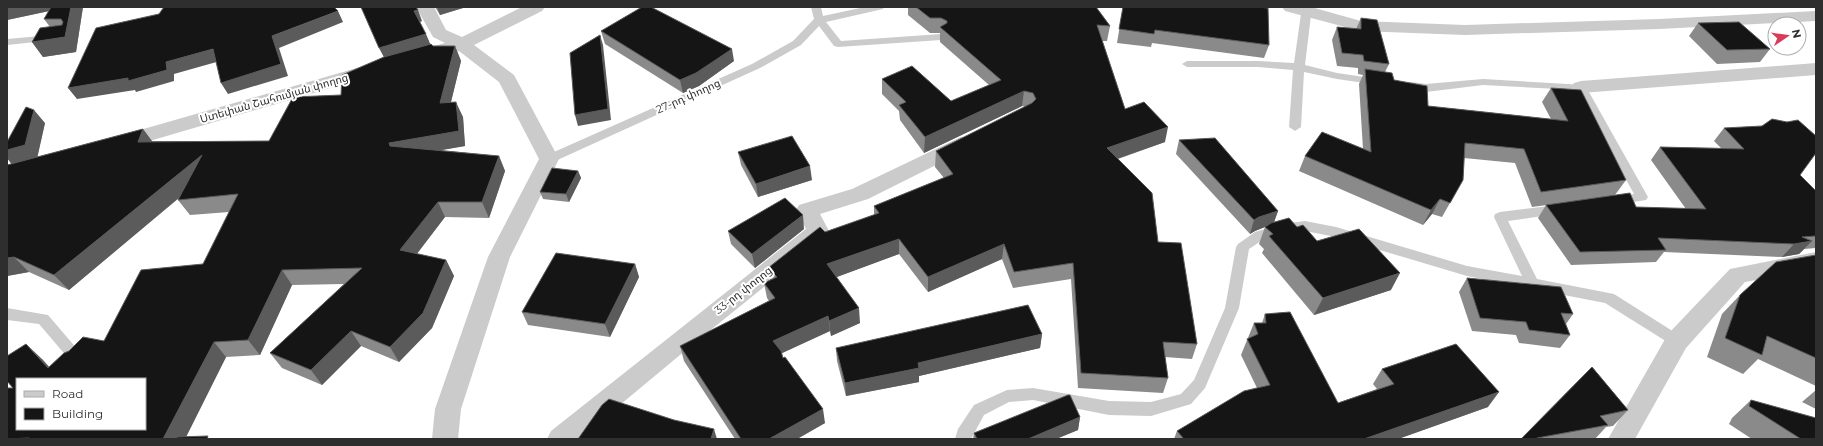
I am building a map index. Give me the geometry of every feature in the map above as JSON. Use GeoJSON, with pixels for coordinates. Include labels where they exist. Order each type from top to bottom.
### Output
{"type":"FeatureCollection","features":[{"type":"Feature","properties":{"kind":"street"},"geometry":{"type":"LineString","coordinates":[[425,7],[439,33],[462,44],[507,79],[549,159],[499,257],[448,409],[445,439]]}},
{"type":"Feature","properties":{"kind":"street"},"geometry":{"type":"LineString","coordinates":[[410,59],[462,44],[536,7]]}},
{"type":"Feature","properties":{"kind":"street"},"geometry":{"type":"LineString","coordinates":[[1302,9],[1360,26],[1465,30],[1816,16]]}},
{"type":"Feature","properties":{"kind":"street","name":"Ստեփան Շահումյան փողոց"},"geometry":{"type":"LineString","coordinates":[[104,148],[388,65]]}},
{"type":"Feature","properties":{"kind":"street"},"geometry":{"type":"LineString","coordinates":[[1581,87],[1816,69]]}},
{"type":"Feature","properties":{"kind":"street","name":"33-րդ փողոց"},"geometry":{"type":"LineString","coordinates":[[560,439],[677,343],[818,231],[807,210],[860,194],[981,134]]}},
{"type":"Feature","properties":{"kind":"street"},"geometry":{"type":"LineString","coordinates":[[1621,439],[1677,341],[1738,275],[1816,261]]}},
{"type":"Feature","properties":{"kind":"lane"},"geometry":{"type":"LineString","coordinates":[[816,7],[819,20],[838,44],[941,37]]}},
{"type":"Feature","properties":{"kind":"lane"},"geometry":{"type":"LineString","coordinates":[[819,20],[879,7]]}},
{"type":"Feature","properties":{"kind":"lane"},"geometry":{"type":"LineString","coordinates":[[1295,127],[1300,67],[1302,9]]}},
{"type":"Feature","properties":{"kind":"lane","name":"27-րդ փողոց"},"geometry":{"type":"LineString","coordinates":[[549,159],[756,66],[797,43],[819,20]]}},
{"type":"Feature","properties":{"kind":"lane"},"geometry":{"type":"LineString","coordinates":[[7,42],[59,37]]}},
{"type":"Feature","properties":{"kind":"lane"},"geometry":{"type":"LineString","coordinates":[[1187,64],[1258,64],[1300,67],[1337,76],[1426,88],[1483,82],[1581,87],[1642,197],[1604,203]]}},
{"type":"Feature","properties":{"kind":"lane"},"geometry":{"type":"LineString","coordinates":[[1532,283],[1500,217],[1528,215],[1573,208]]}},
{"type":"Feature","properties":{"kind":"lane"},"geometry":{"type":"LineString","coordinates":[[963,439],[964,434],[978,410],[1007,396],[1033,394],[1108,408],[1151,409],[1186,399],[1200,384],[1232,308],[1243,247],[1260,234],[1282,229],[1305,226],[1336,232],[1467,271],[1609,298],[1677,341]]}},
{"type":"Feature","properties":{"kind":"lane"},"geometry":{"type":"LineString","coordinates":[[7,314],[43,319],[79,361]]}},
{"type":"Feature","properties":{"kind":"building"},"geometry":{"type":"Polygon","coordinates":[[[51,7],[71,7],[65,37],[32,42],[40,28],[62,25],[63,22],[61,19],[44,19],[51,7]]]}},
{"type":"Feature","properties":{"kind":"building"},"geometry":{"type":"Polygon","coordinates":[[[164,7],[334,7],[338,11],[272,36],[281,64],[221,83],[213,49],[166,62],[167,70],[128,81],[128,78],[68,88],[96,28],[159,14],[164,7]]]}},
{"type":"Feature","properties":{"kind":"building"},"geometry":{"type":"Polygon","coordinates":[[[361,7],[416,7],[418,10],[414,11],[426,34],[379,48],[361,7]]]}},
{"type":"Feature","properties":{"kind":"building"},"geometry":{"type":"Polygon","coordinates":[[[642,7],[651,7],[732,49],[696,73],[680,80],[601,31],[642,7]]]}},
{"type":"Feature","properties":{"kind":"building"},"geometry":{"type":"Polygon","coordinates":[[[916,7],[1096,7],[1110,26],[1097,25],[1125,109],[1144,102],[1168,127],[1107,148],[1152,193],[1158,242],[1181,243],[1197,344],[1163,342],[1168,378],[1081,373],[1073,263],[1014,272],[1004,244],[928,277],[899,239],[827,264],[859,308],[829,321],[828,316],[773,341],[781,351],[783,358],[785,357],[823,409],[769,439],[741,439],[680,346],[775,298],[764,283],[777,277],[768,268],[820,227],[825,232],[879,213],[874,206],[953,174],[936,151],[1032,103],[1036,99],[1033,93],[1024,91],[925,137],[899,105],[906,102],[882,79],[912,66],[951,101],[1001,80],[940,27],[947,23],[947,21],[941,18],[930,18],[916,7]]]}},
{"type":"Feature","properties":{"kind":"building"},"geometry":{"type":"Polygon","coordinates":[[[1123,7],[1268,8],[1269,45],[1155,30],[1154,34],[1119,29],[1123,7]]]}},
{"type":"Feature","properties":{"kind":"building"},"geometry":{"type":"Polygon","coordinates":[[[1361,18],[1377,20],[1389,64],[1364,61],[1363,55],[1342,53],[1337,27],[1361,29],[1361,18]]]}},
{"type":"Feature","properties":{"kind":"building"},"geometry":{"type":"Polygon","coordinates":[[[1739,22],[1767,46],[1767,49],[1727,50],[1698,23],[1739,22]]]}},
{"type":"Feature","properties":{"kind":"building"},"geometry":{"type":"Polygon","coordinates":[[[600,35],[608,109],[575,115],[570,53],[600,35]]]}},
{"type":"Feature","properties":{"kind":"building"},"geometry":{"type":"Polygon","coordinates":[[[431,44],[433,46],[455,46],[440,103],[456,102],[459,131],[389,143],[390,146],[499,156],[482,202],[438,202],[400,250],[446,260],[423,313],[390,347],[351,331],[311,370],[270,353],[362,268],[282,270],[248,340],[214,342],[163,439],[7,439],[7,388],[13,388],[7,381],[7,356],[26,344],[48,368],[83,337],[104,341],[141,270],[203,264],[238,194],[178,200],[202,155],[54,275],[14,257],[7,258],[7,165],[143,129],[138,142],[269,141],[293,97],[341,95],[342,75],[384,57],[431,44]]]}},
{"type":"Feature","properties":{"kind":"building"},"geometry":{"type":"Polygon","coordinates":[[[1365,69],[1392,73],[1394,80],[1427,86],[1428,106],[1568,121],[1551,88],[1581,90],[1626,180],[1541,192],[1524,149],[1465,143],[1463,180],[1450,203],[1440,199],[1431,210],[1305,156],[1322,132],[1371,152],[1365,69]]]}},
{"type":"Feature","properties":{"kind":"building"},"geometry":{"type":"Polygon","coordinates":[[[26,107],[34,110],[25,145],[7,150],[7,142],[26,107]]]}},
{"type":"Feature","properties":{"kind":"building"},"geometry":{"type":"Polygon","coordinates":[[[1772,119],[1787,122],[1798,120],[1816,136],[1816,153],[1800,175],[1816,191],[1816,236],[1802,237],[1812,241],[1794,244],[1658,238],[1666,250],[1580,252],[1546,205],[1630,193],[1636,207],[1706,209],[1660,147],[1744,149],[1724,128],[1762,126],[1772,119]]]}},
{"type":"Feature","properties":{"kind":"building"},"geometry":{"type":"Polygon","coordinates":[[[792,136],[810,166],[756,184],[738,152],[792,136]]]}},
{"type":"Feature","properties":{"kind":"building"},"geometry":{"type":"Polygon","coordinates":[[[1215,138],[1278,211],[1254,220],[1179,140],[1215,138]]]}},
{"type":"Feature","properties":{"kind":"building"},"geometry":{"type":"Polygon","coordinates":[[[552,168],[578,171],[566,194],[540,192],[552,168]]]}},
{"type":"Feature","properties":{"kind":"building"},"geometry":{"type":"Polygon","coordinates":[[[785,198],[803,215],[752,254],[728,231],[785,198]]]}},
{"type":"Feature","properties":{"kind":"building"},"geometry":{"type":"Polygon","coordinates":[[[1289,218],[1297,227],[1303,225],[1317,241],[1359,229],[1400,273],[1323,298],[1269,236],[1273,234],[1265,227],[1271,223],[1289,218]]]}},
{"type":"Feature","properties":{"kind":"building"},"geometry":{"type":"Polygon","coordinates":[[[556,253],[635,264],[605,324],[522,312],[556,253]]]}},
{"type":"Feature","properties":{"kind":"building"},"geometry":{"type":"Polygon","coordinates":[[[1816,255],[1816,358],[1767,336],[1762,355],[1725,338],[1740,295],[1776,262],[1816,255]]]}},
{"type":"Feature","properties":{"kind":"building"},"geometry":{"type":"Polygon","coordinates":[[[1467,278],[1561,287],[1573,314],[1561,313],[1570,335],[1529,330],[1526,322],[1480,318],[1467,278]]]}},
{"type":"Feature","properties":{"kind":"building"},"geometry":{"type":"Polygon","coordinates":[[[1028,305],[1042,334],[918,363],[919,368],[845,383],[836,348],[1028,305]]]}},
{"type":"Feature","properties":{"kind":"building"},"geometry":{"type":"Polygon","coordinates":[[[1290,312],[1338,403],[1394,384],[1382,369],[1456,344],[1499,392],[1364,439],[1184,439],[1177,431],[1244,391],[1270,385],[1247,339],[1258,334],[1254,323],[1266,323],[1265,314],[1290,312]]]}},
{"type":"Feature","properties":{"kind":"building"},"geometry":{"type":"Polygon","coordinates":[[[1592,367],[1628,410],[1600,416],[1608,425],[1537,438],[1538,439],[1521,439],[1592,367]]]}},
{"type":"Feature","properties":{"kind":"building"},"geometry":{"type":"Polygon","coordinates":[[[1070,395],[1080,417],[1028,439],[977,439],[974,433],[1070,395]]]}},
{"type":"Feature","properties":{"kind":"building"},"geometry":{"type":"Polygon","coordinates":[[[609,399],[674,420],[714,429],[711,439],[578,439],[602,405],[609,399]]]}},
{"type":"Feature","properties":{"kind":"building"},"geometry":{"type":"Polygon","coordinates":[[[1751,400],[1816,418],[1816,439],[1801,439],[1749,406],[1751,400]]]}},
{"type":"Feature","properties":{"kind":"building"},"geometry":{"type":"Polygon","coordinates":[[[208,436],[207,439],[176,439],[177,437],[208,436]]]}}]}
